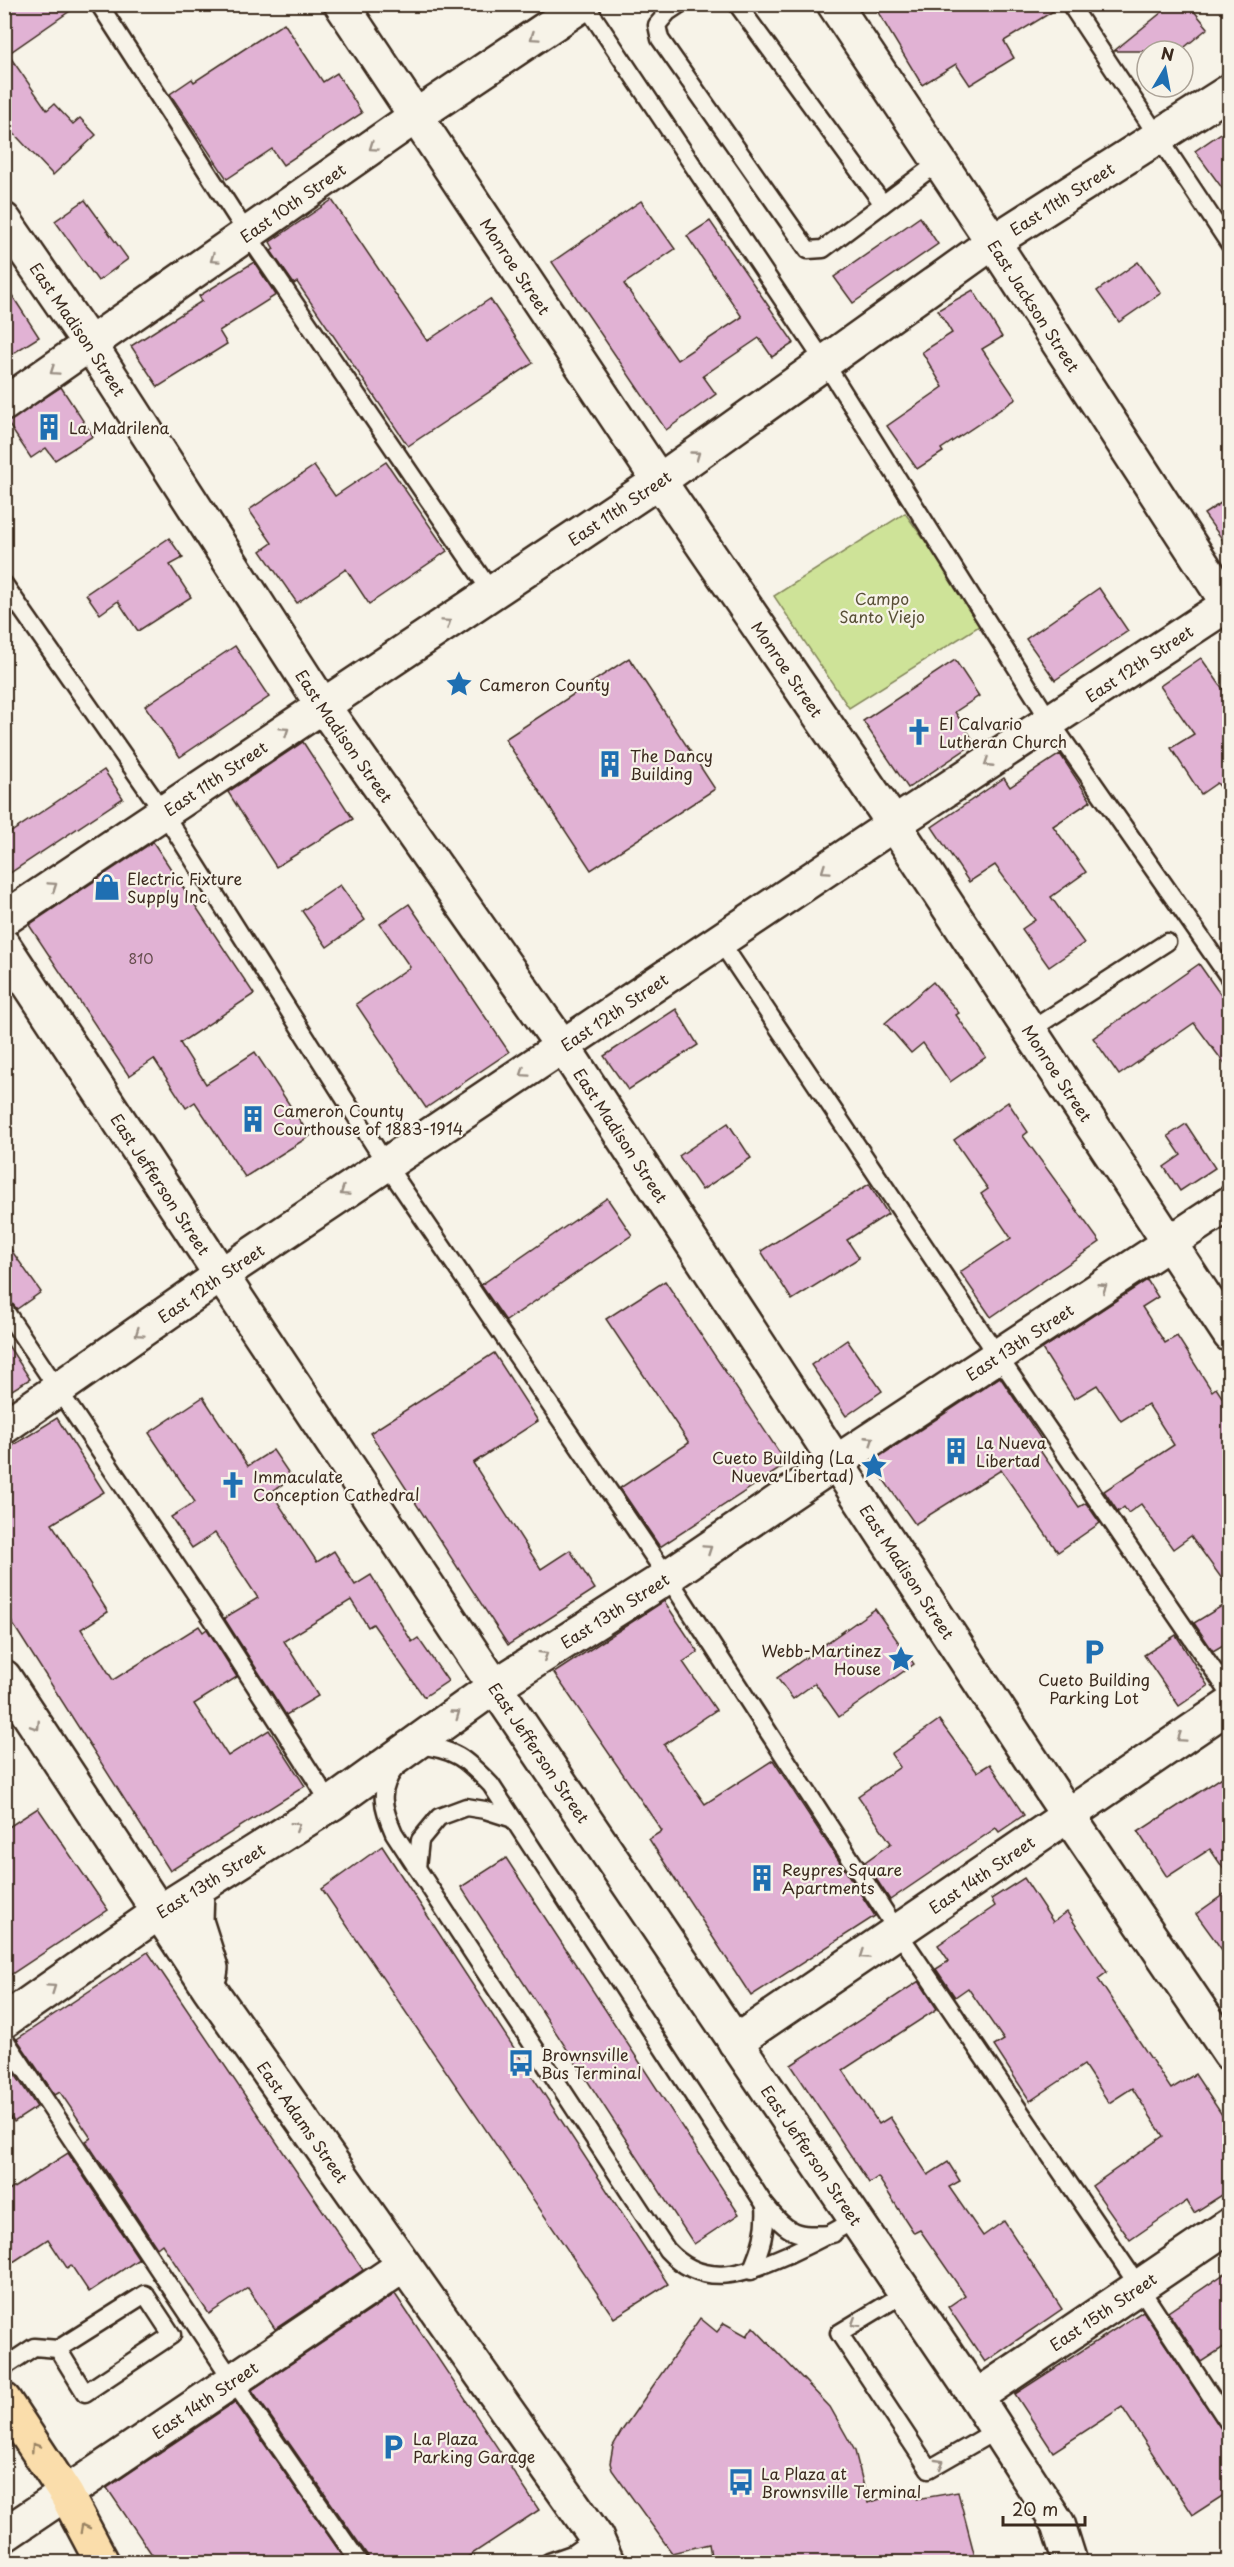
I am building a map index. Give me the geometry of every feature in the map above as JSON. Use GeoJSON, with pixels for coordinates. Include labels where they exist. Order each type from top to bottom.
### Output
{"type":"FeatureCollection","features":[{"type":"Feature","properties":{"kind":"main road"},"geometry":{"type":"LineString","coordinates":[[4,2400],[66,2494],[102,2562]]}},
{"type":"Feature","properties":{"kind":"street","name":"Monroe Street"},"geometry":{"type":"LineString","coordinates":[[341,4],[659,482],[894,824],[1230,1335]]}},
{"type":"Feature","properties":{"kind":"street","name":"East 10th Street"},"geometry":{"type":"LineString","coordinates":[[4,404],[91,346],[416,116],[584,4]]}},
{"type":"Feature","properties":{"kind":"street","name":"East Jackson Street"},"geometry":{"type":"LineString","coordinates":[[834,4],[1229,605]]}},
{"type":"Feature","properties":{"kind":"street","name":"East 11th Street"},"geometry":{"type":"LineString","coordinates":[[4,919],[659,482],[993,243],[1230,91]]}},
{"type":"Feature","properties":{"kind":"street","name":"East Madison Street"},"geometry":{"type":"LineString","coordinates":[[4,220],[91,346],[323,706],[563,1047],[1068,1815],[1230,2054]]}},
{"type":"Feature","properties":{"kind":"street","name":"East 12th Street"},"geometry":{"type":"LineString","coordinates":[[4,1427],[221,1275],[386,1164],[894,824],[1229,605]]}},
{"type":"Feature","properties":{"kind":"street","name":"East Jefferson Street"},"geometry":{"type":"LineString","coordinates":[[4,946],[495,1686],[735,2042],[844,2226],[905,2293],[976,2397],[1058,2524],[1070,2562]]}},
{"type":"Feature","properties":{"kind":"street","name":"East 13th Street"},"geometry":{"type":"LineString","coordinates":[[4,2021],[158,1913],[331,1804],[495,1686],[667,1577],[835,1463],[1230,1203]]}},
{"type":"Feature","properties":{"kind":"street","name":"East Adams Street"},"geometry":{"type":"LineString","coordinates":[[4,1677],[209,1988],[404,2265],[586,2554]]}},
{"type":"Feature","properties":{"kind":"street","name":"East 14th Street"},"geometry":{"type":"LineString","coordinates":[[735,2042],[1230,1706]]}},
{"type":"Feature","properties":{"kind":"street"},"geometry":{"type":"LineString","coordinates":[[197,1889],[196,1922],[210,1968],[209,1988]]}},
{"type":"Feature","properties":{"kind":"street","name":"East 15th Street"},"geometry":{"type":"LineString","coordinates":[[976,2397],[1230,2225]]}},
{"type":"Feature","properties":{"kind":"street","name":"East 14th Street"},"geometry":{"type":"LineString","coordinates":[[4,2535],[404,2265]]}},
{"type":"Feature","properties":{"kind":"lane"},"geometry":{"type":"LineString","coordinates":[[99,4],[248,235],[492,593]]}},
{"type":"Feature","properties":{"kind":"lane"},"geometry":{"type":"LineString","coordinates":[[584,4],[825,363],[1050,722],[1230,979]]}},
{"type":"Feature","properties":{"kind":"lane"},"geometry":{"type":"LineString","coordinates":[[680,4],[668,12],[657,25],[660,39],[808,250],[823,249],[939,162]]}},
{"type":"Feature","properties":{"kind":"lane"},"geometry":{"type":"LineString","coordinates":[[737,4],[883,204]]}},
{"type":"Feature","properties":{"kind":"lane"},"geometry":{"type":"LineString","coordinates":[[1070,4],[1156,138],[1230,245]]}},
{"type":"Feature","properties":{"kind":"lane"},"geometry":{"type":"LineString","coordinates":[[4,584],[163,812],[386,1164],[667,1577],[898,1932],[1140,2288],[1230,2425]]}},
{"type":"Feature","properties":{"kind":"lane"},"geometry":{"type":"LineString","coordinates":[[720,941],[998,1356],[1230,1694]]}},
{"type":"Feature","properties":{"kind":"lane"},"geometry":{"type":"LineString","coordinates":[[1029,1030],[1167,942]]}},
{"type":"Feature","properties":{"kind":"lane"},"geometry":{"type":"LineString","coordinates":[[4,1309],[213,1620],[331,1804]]}},
{"type":"Feature","properties":{"kind":"lane"},"geometry":{"type":"LineString","coordinates":[[413,1745],[442,1748],[468,1761],[491,1785],[765,2205],[783,2226],[800,2236],[844,2226],[750,2271],[730,2276],[703,2273],[679,2263],[667,2250],[394,1833],[383,1808],[388,1777],[413,1745]]}},
{"type":"Feature","properties":{"kind":"lane"},"geometry":{"type":"LineString","coordinates":[[417,1868],[420,1840],[439,1817],[466,1807],[513,1819]]}},
{"type":"Feature","properties":{"kind":"lane"},"geometry":{"type":"LineString","coordinates":[[4,2038],[233,2381],[359,2562]]}},
{"type":"Feature","properties":{"kind":"lane"},"geometry":{"type":"LineString","coordinates":[[750,2271],[761,2249],[767,2227],[765,2205]]}},
{"type":"Feature","properties":{"kind":"lane"},"geometry":{"type":"LineString","coordinates":[[905,2293],[839,2333],[929,2469],[997,2430]]}},
{"type":"Feature","properties":{"kind":"lane"},"geometry":{"type":"LineString","coordinates":[[4,2367],[34,2347],[58,2349],[145,2294],[172,2335],[85,2392],[58,2349]]}},
{"type":"Feature","properties":{"kind":"lane"},"geometry":{"type":"LineString","coordinates":[[165,2324],[186,2309]]}},
{"type":"Feature","properties":{"kind":"lane"},"geometry":{"type":"LineString","coordinates":[[549,2562],[586,2554]]}},
{"type":"Feature","properties":{"kind":"green space","name":"Campo Santo Viejo"},"geometry":{"type":"Polygon","coordinates":[[[905,513],[984,623],[849,708],[774,596],[905,513]]]}},
{"type":"Feature","properties":{"kind":"building"},"geometry":{"type":"Polygon","coordinates":[[[4,4],[80,4],[8,54],[47,110],[54,104],[73,124],[80,118],[96,135],[53,175],[4,123],[4,4]]]}},
{"type":"Feature","properties":{"kind":"building"},"geometry":{"type":"Polygon","coordinates":[[[873,4],[1060,4],[1060,7],[1004,41],[1014,58],[970,85],[956,64],[922,85],[873,4]]]}},
{"type":"Feature","properties":{"kind":"building"},"geometry":{"type":"Polygon","coordinates":[[[1172,4],[1188,4],[1208,28],[1195,39],[1135,39],[1135,51],[1114,51],[1172,4]]]}},
{"type":"Feature","properties":{"kind":"building"},"geometry":{"type":"Polygon","coordinates":[[[284,23],[323,82],[337,73],[362,113],[283,165],[272,149],[227,179],[170,94],[192,79],[194,82],[284,23]]]}},
{"type":"Feature","properties":{"kind":"building"},"geometry":{"type":"Polygon","coordinates":[[[1230,127],[1230,199],[1195,151],[1230,127]]]}},
{"type":"Feature","properties":{"kind":"building"},"geometry":{"type":"Polygon","coordinates":[[[85,200],[128,259],[98,281],[55,221],[85,200]]]}},
{"type":"Feature","properties":{"kind":"building"},"geometry":{"type":"Polygon","coordinates":[[[332,200],[427,341],[490,299],[533,363],[408,446],[297,282],[294,284],[271,251],[274,249],[270,242],[332,200]]]}},
{"type":"Feature","properties":{"kind":"building"},"geometry":{"type":"Polygon","coordinates":[[[641,201],[675,249],[624,284],[677,360],[742,317],[687,236],[710,221],[794,343],[772,357],[759,338],[703,376],[716,394],[666,430],[552,262],[641,201]]]}},
{"type":"Feature","properties":{"kind":"building"},"geometry":{"type":"Polygon","coordinates":[[[920,217],[938,244],[853,303],[834,277],[920,217]]]}},
{"type":"Feature","properties":{"kind":"building"},"geometry":{"type":"Polygon","coordinates":[[[254,262],[276,295],[219,331],[227,344],[158,387],[131,346],[202,301],[199,296],[254,262]]]}},
{"type":"Feature","properties":{"kind":"building"},"geometry":{"type":"Polygon","coordinates":[[[1138,262],[1161,293],[1119,322],[1097,291],[1138,262]]]}},
{"type":"Feature","properties":{"kind":"building"},"geometry":{"type":"Polygon","coordinates":[[[4,283],[39,337],[4,359],[4,283]]]}},
{"type":"Feature","properties":{"kind":"building"},"geometry":{"type":"Polygon","coordinates":[[[973,290],[1002,337],[982,349],[1016,399],[941,449],[943,452],[917,469],[887,426],[943,387],[922,352],[952,333],[938,310],[973,290]]]}},
{"type":"Feature","properties":{"kind":"building","name":"La Madrilena"},"geometry":{"type":"Polygon","coordinates":[[[61,387],[93,436],[55,460],[46,448],[31,458],[7,422],[61,387]]]}},
{"type":"Feature","properties":{"kind":"building"},"geometry":{"type":"Polygon","coordinates":[[[386,462],[447,551],[369,604],[346,569],[297,603],[261,551],[272,543],[249,510],[314,466],[335,496],[386,462]]]}},
{"type":"Feature","properties":{"kind":"building"},"geometry":{"type":"Polygon","coordinates":[[[1230,497],[1230,550],[1204,514],[1230,497]]]}},
{"type":"Feature","properties":{"kind":"building"},"geometry":{"type":"Polygon","coordinates":[[[169,538],[183,558],[170,565],[191,597],[138,631],[118,601],[100,614],[86,594],[169,538]]]}},
{"type":"Feature","properties":{"kind":"building"},"geometry":{"type":"Polygon","coordinates":[[[1099,588],[1128,631],[1055,680],[1026,639],[1099,588]]]}},
{"type":"Feature","properties":{"kind":"building"},"geometry":{"type":"Polygon","coordinates":[[[235,646],[269,697],[180,757],[145,706],[235,646]]]}},
{"type":"Feature","properties":{"kind":"building","name":"The Dancy Building"},"geometry":{"type":"Polygon","coordinates":[[[629,658],[715,789],[591,870],[505,739],[629,658]]]}},
{"type":"Feature","properties":{"kind":"building"},"geometry":{"type":"Polygon","coordinates":[[[1201,658],[1230,699],[1230,798],[1217,783],[1201,794],[1171,748],[1194,734],[1160,686],[1201,658]]]}},
{"type":"Feature","properties":{"kind":"building","name":"El Calvario Lutheran Church"},"geometry":{"type":"Polygon","coordinates":[[[955,660],[979,696],[955,712],[975,743],[908,788],[863,721],[955,660]]]}},
{"type":"Feature","properties":{"kind":"building"},"geometry":{"type":"Polygon","coordinates":[[[303,742],[353,819],[276,867],[228,792],[303,742]]]}},
{"type":"Feature","properties":{"kind":"building"},"geometry":{"type":"Polygon","coordinates":[[[1060,754],[1091,801],[1053,826],[1086,872],[1051,897],[1084,943],[1049,967],[1022,929],[1035,920],[995,865],[969,882],[932,827],[1004,778],[1010,787],[1060,754]]]}},
{"type":"Feature","properties":{"kind":"building"},"geometry":{"type":"Polygon","coordinates":[[[104,770],[123,798],[4,877],[4,837],[104,770]]]}},
{"type":"Feature","properties":{"kind":"building"},"geometry":{"type":"Polygon","coordinates":[[[153,842],[254,994],[180,1043],[206,1084],[255,1052],[310,1136],[245,1177],[195,1102],[186,1108],[154,1059],[129,1076],[29,925],[153,842]]]}},
{"type":"Feature","properties":{"kind":"building"},"geometry":{"type":"Polygon","coordinates":[[[340,885],[365,920],[327,947],[302,911],[340,885]]]}},
{"type":"Feature","properties":{"kind":"building"},"geometry":{"type":"Polygon","coordinates":[[[409,904],[509,1052],[426,1108],[356,1004],[410,967],[380,924],[409,904]]]}},
{"type":"Feature","properties":{"kind":"building"},"geometry":{"type":"Polygon","coordinates":[[[1199,964],[1230,1008],[1230,1071],[1194,1023],[1119,1075],[1093,1038],[1199,964]]]}},
{"type":"Feature","properties":{"kind":"building"},"geometry":{"type":"Polygon","coordinates":[[[933,982],[959,1013],[956,1015],[986,1057],[950,1082],[923,1043],[911,1053],[885,1023],[933,982]]]}},
{"type":"Feature","properties":{"kind":"building"},"geometry":{"type":"Polygon","coordinates":[[[676,1009],[698,1045],[628,1090],[604,1056],[676,1009]]]}},
{"type":"Feature","properties":{"kind":"building"},"geometry":{"type":"Polygon","coordinates":[[[1008,1102],[1028,1132],[1023,1136],[1100,1242],[991,1317],[960,1272],[1011,1238],[981,1194],[988,1189],[954,1140],[1008,1102]]]}},
{"type":"Feature","properties":{"kind":"building"},"geometry":{"type":"Polygon","coordinates":[[[728,1123],[751,1158],[702,1190],[679,1156],[728,1123]]]}},
{"type":"Feature","properties":{"kind":"building"},"geometry":{"type":"Polygon","coordinates":[[[1186,1124],[1215,1168],[1180,1191],[1164,1167],[1181,1155],[1168,1136],[1186,1124]]]}},
{"type":"Feature","properties":{"kind":"building"},"geometry":{"type":"Polygon","coordinates":[[[869,1184],[888,1214],[847,1240],[859,1258],[792,1300],[761,1251],[869,1184]]]}},
{"type":"Feature","properties":{"kind":"building"},"geometry":{"type":"Polygon","coordinates":[[[607,1198],[632,1235],[506,1321],[481,1285],[607,1198]]]}},
{"type":"Feature","properties":{"kind":"building"},"geometry":{"type":"Polygon","coordinates":[[[4,1240],[41,1292],[17,1309],[9,1300],[4,1299],[4,1240]]]}},
{"type":"Feature","properties":{"kind":"building"},"geometry":{"type":"Polygon","coordinates":[[[1147,1280],[1158,1297],[1142,1307],[1165,1343],[1177,1336],[1212,1391],[1216,1388],[1230,1409],[1230,1590],[1191,1536],[1173,1549],[1141,1504],[1128,1513],[1124,1507],[1118,1512],[1104,1491],[1174,1445],[1148,1404],[1121,1421],[1097,1385],[1074,1399],[1042,1349],[1147,1280]]]}},
{"type":"Feature","properties":{"kind":"building"},"geometry":{"type":"Polygon","coordinates":[[[665,1281],[787,1464],[660,1547],[620,1488],[689,1443],[606,1319],[665,1281]]]}},
{"type":"Feature","properties":{"kind":"building"},"geometry":{"type":"Polygon","coordinates":[[[4,1339],[30,1379],[4,1395],[4,1339]]]}},
{"type":"Feature","properties":{"kind":"building"},"geometry":{"type":"Polygon","coordinates":[[[847,1340],[882,1391],[846,1416],[811,1365],[847,1340]]]}},
{"type":"Feature","properties":{"kind":"building"},"geometry":{"type":"Polygon","coordinates":[[[494,1353],[538,1421],[473,1463],[541,1569],[570,1550],[595,1589],[508,1645],[370,1433],[494,1353]]]}},
{"type":"Feature","properties":{"kind":"building","name":"La Nueva Libertad"},"geometry":{"type":"Polygon","coordinates":[[[1000,1377],[1043,1442],[1037,1446],[1079,1507],[1086,1503],[1100,1523],[1058,1552],[1001,1470],[915,1524],[871,1462],[1000,1377]]]}},
{"type":"Feature","properties":{"kind":"building"},"geometry":{"type":"Polygon","coordinates":[[[203,1397],[248,1466],[273,1450],[292,1478],[271,1492],[317,1562],[334,1551],[355,1585],[371,1575],[412,1642],[418,1638],[448,1681],[424,1697],[373,1624],[368,1627],[351,1600],[284,1641],[318,1696],[286,1715],[224,1618],[258,1598],[215,1533],[192,1548],[171,1517],[195,1502],[149,1433],[203,1397]]]}},
{"type":"Feature","properties":{"kind":"building"},"geometry":{"type":"Polygon","coordinates":[[[57,1418],[104,1492],[52,1524],[108,1612],[81,1629],[113,1680],[199,1626],[203,1632],[207,1629],[237,1677],[194,1704],[228,1756],[269,1730],[305,1786],[170,1871],[4,1610],[4,1451],[57,1418]]]}},
{"type":"Feature","properties":{"kind":"building","name":"Reypres Square Apartments"},"geometry":{"type":"Polygon","coordinates":[[[664,1601],[698,1652],[683,1662],[716,1710],[664,1745],[705,1804],[773,1760],[875,1916],[751,1996],[649,1839],[662,1831],[554,1673],[664,1601]]]}},
{"type":"Feature","properties":{"kind":"building"},"geometry":{"type":"Polygon","coordinates":[[[1230,1601],[1230,1641],[1213,1651],[1194,1623],[1230,1601]]]}},
{"type":"Feature","properties":{"kind":"building"},"geometry":{"type":"Polygon","coordinates":[[[875,1609],[914,1664],[839,1717],[815,1683],[793,1699],[777,1678],[875,1609]]]}},
{"type":"Feature","properties":{"kind":"building"},"geometry":{"type":"Polygon","coordinates":[[[1176,1635],[1208,1686],[1179,1706],[1144,1655],[1176,1635]]]}},
{"type":"Feature","properties":{"kind":"building"},"geometry":{"type":"Polygon","coordinates":[[[939,1720],[977,1772],[990,1764],[1024,1815],[999,1832],[996,1828],[890,1900],[865,1862],[891,1843],[858,1796],[900,1767],[891,1754],[939,1720]]]}},
{"type":"Feature","properties":{"kind":"building"},"geometry":{"type":"Polygon","coordinates":[[[1230,1772],[1230,1878],[1210,1849],[1167,1877],[1138,1832],[1230,1772]]]}},
{"type":"Feature","properties":{"kind":"building"},"geometry":{"type":"Polygon","coordinates":[[[38,1808],[108,1910],[4,1979],[4,1830],[38,1808]]]}},
{"type":"Feature","properties":{"kind":"building"},"geometry":{"type":"Polygon","coordinates":[[[382,1846],[668,2284],[614,2318],[322,1889],[382,1846]]]}},
{"type":"Feature","properties":{"kind":"building"},"geometry":{"type":"Polygon","coordinates":[[[506,1858],[739,2214],[694,2244],[461,1887],[506,1858]]]}},
{"type":"Feature","properties":{"kind":"building"},"geometry":{"type":"Polygon","coordinates":[[[1024,1878],[1053,1922],[1067,1912],[1107,1972],[1098,1979],[1171,2089],[1195,2074],[1230,2127],[1230,2190],[1194,2213],[1187,2201],[1130,2240],[1092,2186],[1163,2136],[1132,2088],[1109,2103],[1084,2065],[1030,2101],[994,2046],[1004,2040],[968,1988],[955,1997],[936,1969],[949,1961],[938,1945],[995,1906],[991,1899],[1024,1878]]]}},
{"type":"Feature","properties":{"kind":"building"},"geometry":{"type":"Polygon","coordinates":[[[1230,1890],[1230,1961],[1196,1914],[1230,1890]]]}},
{"type":"Feature","properties":{"kind":"building"},"geometry":{"type":"Polygon","coordinates":[[[148,1952],[363,2270],[275,2329],[248,2288],[209,2314],[162,2244],[157,2248],[86,2141],[91,2138],[60,2092],[55,2095],[17,2039],[148,1952]]]}},
{"type":"Feature","properties":{"kind":"building"},"geometry":{"type":"Polygon","coordinates":[[[919,1981],[937,2009],[843,2070],[879,2124],[890,2117],[928,2175],[948,2162],[960,2181],[949,2187],[983,2236],[1004,2221],[1062,2309],[985,2362],[948,2307],[965,2295],[920,2230],[914,2233],[878,2177],[869,2183],[791,2065],[919,1981]]]}},
{"type":"Feature","properties":{"kind":"building"},"geometry":{"type":"Polygon","coordinates":[[[4,2058],[37,2107],[14,2122],[4,2108],[4,2058]]]}},
{"type":"Feature","properties":{"kind":"building"},"geometry":{"type":"Polygon","coordinates":[[[68,2153],[139,2259],[89,2292],[71,2265],[67,2268],[48,2239],[4,2268],[4,2194],[68,2153]]]}},
{"type":"Feature","properties":{"kind":"building"},"geometry":{"type":"Polygon","coordinates":[[[1230,2270],[1230,2343],[1201,2362],[1168,2312],[1230,2270]]]}},
{"type":"Feature","properties":{"kind":"building","name":"La Plaza Parking Garage"},"geometry":{"type":"Polygon","coordinates":[[[395,2294],[539,2510],[460,2562],[369,2562],[368,2556],[252,2390],[395,2294]]]}},
{"type":"Feature","properties":{"kind":"building"},"geometry":{"type":"Polygon","coordinates":[[[1143,2311],[1230,2442],[1230,2491],[1193,2515],[1122,2407],[1053,2452],[1015,2394],[1143,2311]]]}},
{"type":"Feature","properties":{"kind":"building"},"geometry":{"type":"Polygon","coordinates":[[[700,2318],[717,2332],[724,2323],[747,2336],[753,2327],[830,2407],[855,2451],[868,2503],[914,2488],[917,2499],[958,2492],[975,2557],[954,2562],[712,2562],[709,2544],[672,2553],[612,2470],[610,2463],[613,2446],[621,2432],[700,2318]]]}},
{"type":"Feature","properties":{"kind":"building"},"geometry":{"type":"Polygon","coordinates":[[[235,2402],[347,2562],[157,2562],[107,2488],[235,2402]]]}},
{"type":"Feature","properties":{"kind":"place","name":"La Madrilena"},"geometry":{"type":"Point","coordinates":[49,427]}},
{"type":"Feature","properties":{"kind":"place","name":"Cameron County"},"geometry":{"type":"Point","coordinates":[459,684]}},
{"type":"Feature","properties":{"kind":"place","name":"El Calvario Lutheran Church"},"geometry":{"type":"Point","coordinates":[919,732]}},
{"type":"Feature","properties":{"kind":"place","name":"The Dancy Building"},"geometry":{"type":"Point","coordinates":[610,764]}},
{"type":"Feature","properties":{"kind":"place","name":"Electric Fixture Supply Inc"},"geometry":{"type":"Point","coordinates":[107,887]}},
{"type":"Feature","properties":{"kind":"place","name":"Cameron County Courthouse of 1883-1914"},"geometry":{"type":"Point","coordinates":[253,1119]}},
{"type":"Feature","properties":{"kind":"place","name":"La Nueva Libertad"},"geometry":{"type":"Point","coordinates":[956,1451]}},
{"type":"Feature","properties":{"kind":"place","name":"Cueto Building (La Nueva Libertad)"},"geometry":{"type":"Point","coordinates":[874,1466]}},
{"type":"Feature","properties":{"kind":"place","name":"Immaculate Conception Cathedral"},"geometry":{"type":"Point","coordinates":[233,1485]}},
{"type":"Feature","properties":{"kind":"place","name":"Cueto Building Parking Lot"},"geometry":{"type":"Point","coordinates":[1094,1652]}},
{"type":"Feature","properties":{"kind":"place","name":"Webb-Martinez House"},"geometry":{"type":"Point","coordinates":[901,1659]}},
{"type":"Feature","properties":{"kind":"place","name":"Reypres Square Apartments"},"geometry":{"type":"Point","coordinates":[762,1878]}},
{"type":"Feature","properties":{"kind":"place","name":"Brownsville Bus Terminal"},"geometry":{"type":"Point","coordinates":[521,2063]}},
{"type":"Feature","properties":{"kind":"place","name":"La Plaza Parking Garage"},"geometry":{"type":"Point","coordinates":[393,2447]}},
{"type":"Feature","properties":{"kind":"place","name":"La Plaza at Brownsville Terminal"},"geometry":{"type":"Point","coordinates":[741,2482]}}]}
